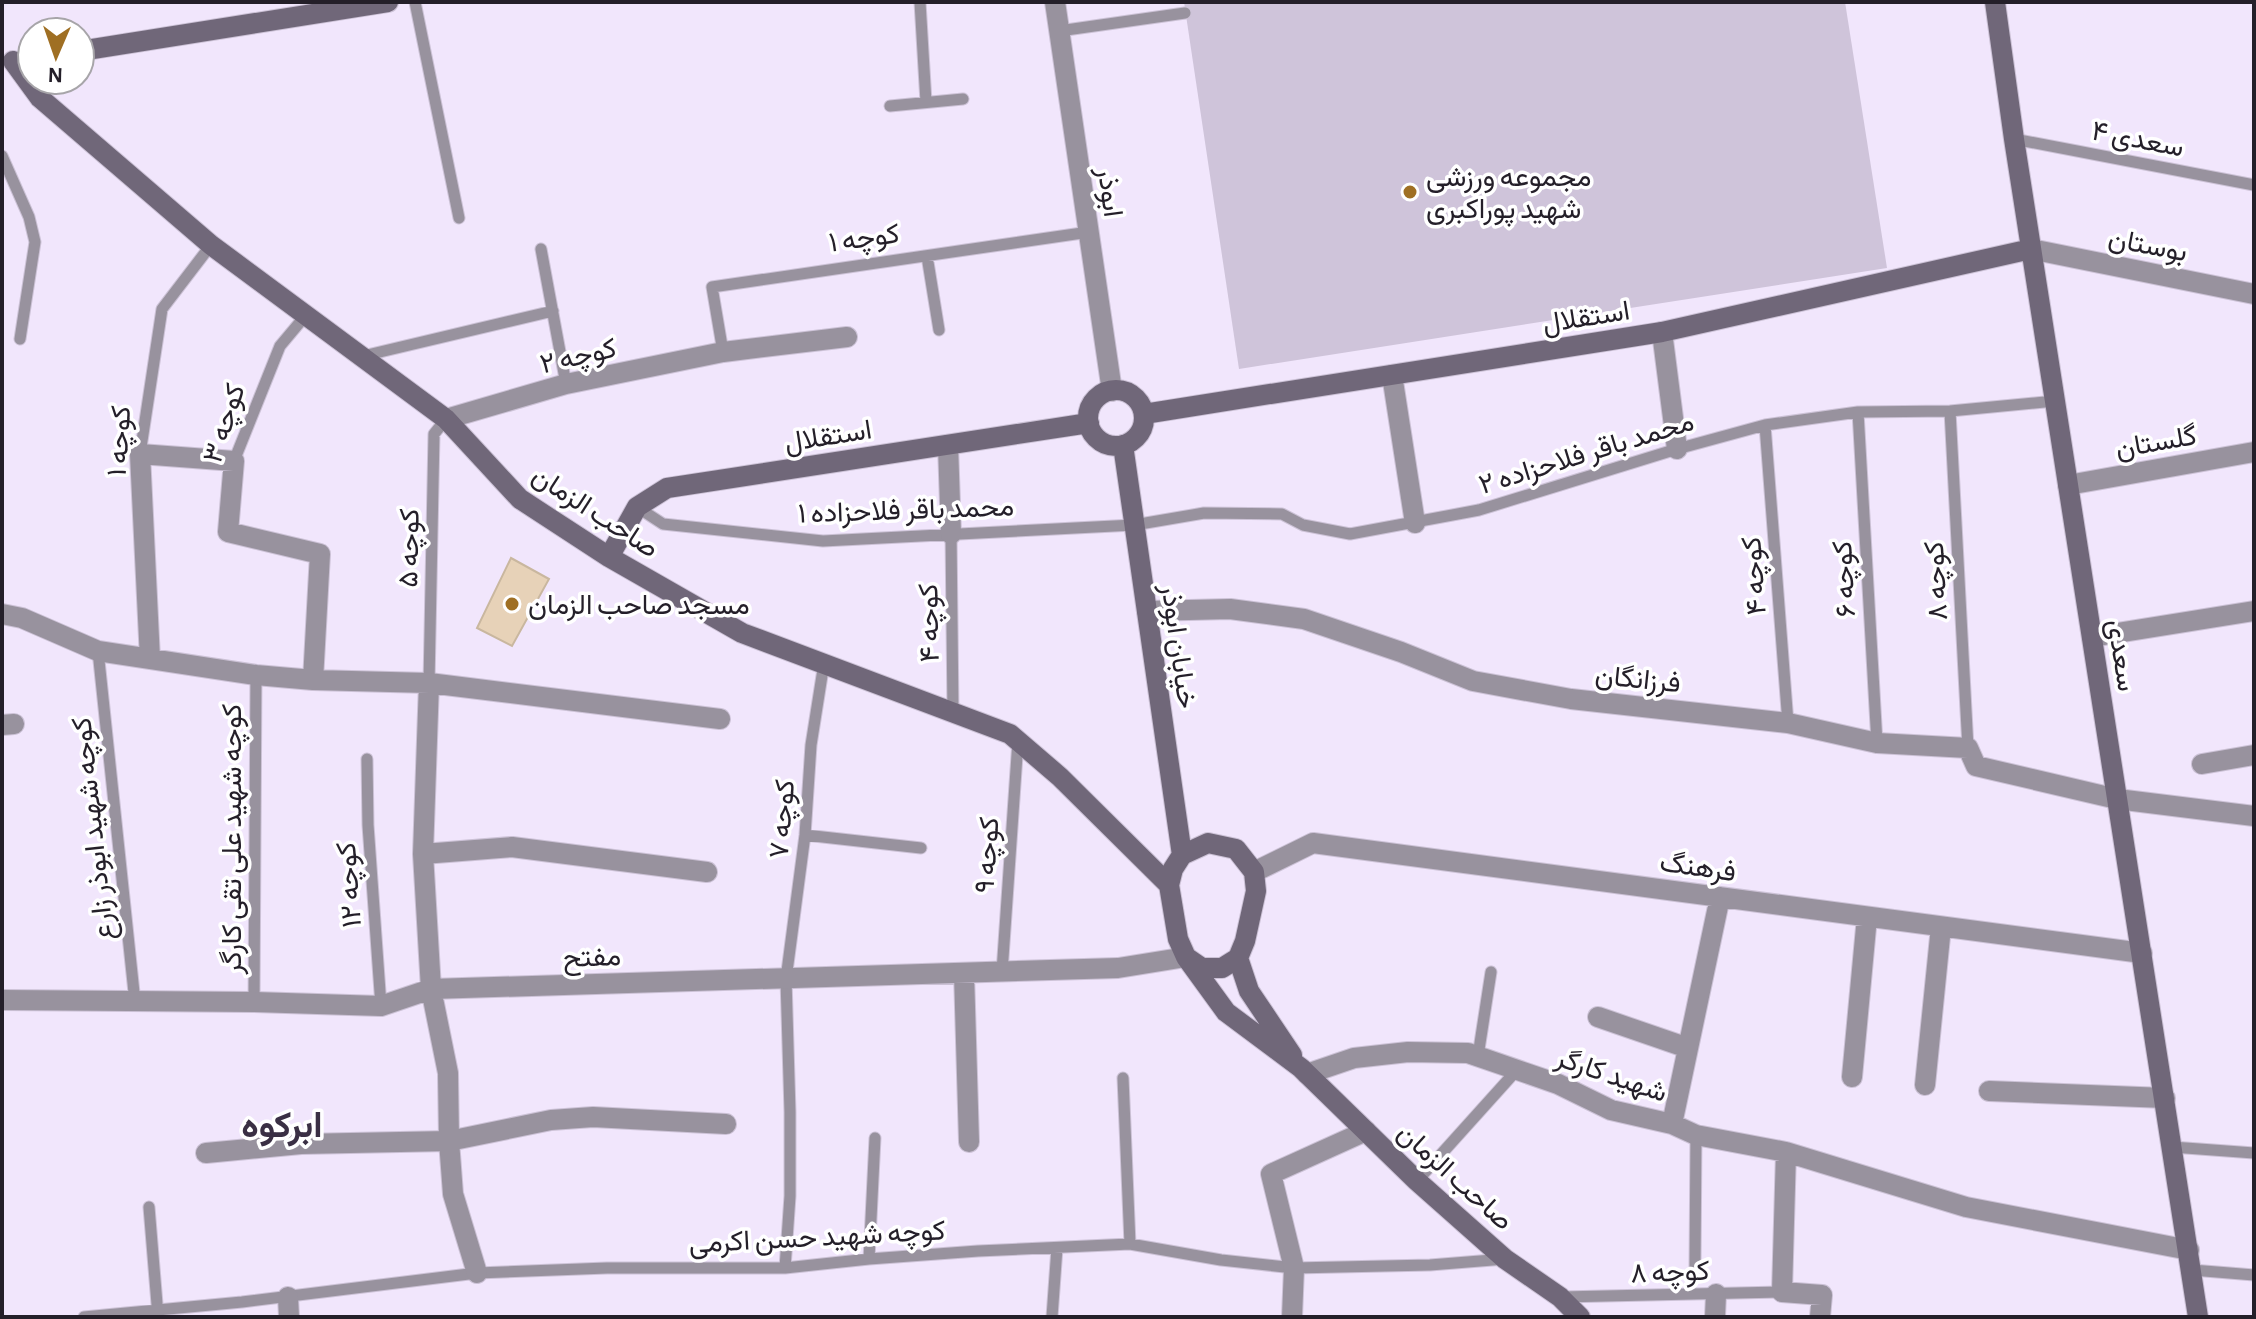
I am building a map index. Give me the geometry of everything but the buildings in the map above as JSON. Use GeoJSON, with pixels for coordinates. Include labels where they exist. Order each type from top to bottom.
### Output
{"type":"FeatureCollection","features":[{"type":"Feature","properties":{"kind":"street"},"geometry":{"type":"LineString","coordinates":[[96,48],[388,2]]}},
{"type":"Feature","properties":{"kind":"street","name":"ابوذر"},"geometry":{"type":"LineString","coordinates":[[1055,2],[1112,391]]}},
{"type":"Feature","properties":{"kind":"street","name":"سعدی"},"geometry":{"type":"LineString","coordinates":[[1995,2],[2198,1317]]}},
{"type":"Feature","properties":{"kind":"street","name":"صاحب الزمان"},"geometry":{"type":"LineString","coordinates":[[39,96],[211,245],[446,419],[520,499],[609,557],[742,633],[1010,734],[1060,777],[1169,885]]}},
{"type":"Feature","properties":{"kind":"street","name":"بوستان"},"geometry":{"type":"LineString","coordinates":[[2031,249],[2254,294]]}},
{"type":"Feature","properties":{"kind":"street","name":"استقلال"},"geometry":{"type":"LineString","coordinates":[[1144,414],[1662,332],[2031,249]]}},
{"type":"Feature","properties":{"kind":"street"},"geometry":{"type":"LineString","coordinates":[[1662,332],[1677,449]]}},
{"type":"Feature","properties":{"kind":"street","name":"کوچه ۲"},"geometry":{"type":"LineString","coordinates":[[446,419],[566,384],[723,352],[847,337]]}},
{"type":"Feature","properties":{"kind":"street"},"geometry":{"type":"LineString","coordinates":[[1392,375],[1415,523]]}},
{"type":"Feature","properties":{"kind":"street"},"geometry":{"type":"LineString","coordinates":[[1123,390],[1138,399],[1144,414],[1141,433],[1123,445],[1109,446],[1094,436],[1089,423],[1092,403],[1105,391],[1123,390]]}},
{"type":"Feature","properties":{"kind":"street","name":"استقلال"},"geometry":{"type":"LineString","coordinates":[[637,507],[667,488],[1089,423]]}},
{"type":"Feature","properties":{"kind":"street"},"geometry":{"type":"LineString","coordinates":[[948,445],[951,534]]}},
{"type":"Feature","properties":{"kind":"street","name":"خیابان ابوذر"},"geometry":{"type":"LineString","coordinates":[[1123,445],[1182,855]]}},
{"type":"Feature","properties":{"kind":"street","name":"گلستان"},"geometry":{"type":"LineString","coordinates":[[2068,485],[2254,452]]}},
{"type":"Feature","properties":{"kind":"street"},"geometry":{"type":"LineString","coordinates":[[140,454],[234,461]]}},
{"type":"Feature","properties":{"kind":"street","name":"کوچه ۱"},"geometry":{"type":"LineString","coordinates":[[140,454],[150,659]]}},
{"type":"Feature","properties":{"kind":"street","name":"کوچه ۳"},"geometry":{"type":"LineString","coordinates":[[234,461],[228,532],[320,554],[313,680]]}},
{"type":"Feature","properties":{"kind":"street"},"geometry":{"type":"LineString","coordinates":[[609,557],[637,507]]}},
{"type":"Feature","properties":{"kind":"street","name":"فرزانگان"},"geometry":{"type":"LineString","coordinates":[[1147,611],[1230,609],[1304,619],[1401,652],[1473,681],[1571,699],[1788,723],[1877,743],[1968,748]]}},
{"type":"Feature","properties":{"kind":"street"},"geometry":{"type":"LineString","coordinates":[[2092,637],[2254,611]]}},
{"type":"Feature","properties":{"kind":"street"},"geometry":{"type":"LineString","coordinates":[[2,614],[22,618],[98,651],[256,675],[429,683],[720,719]]}},
{"type":"Feature","properties":{"kind":"street"},"geometry":{"type":"LineString","coordinates":[[429,683],[423,854],[431,989],[448,1073],[453,1194],[477,1273]]}},
{"type":"Feature","properties":{"kind":"street"},"geometry":{"type":"LineString","coordinates":[[1968,748],[1976,766],[2117,799],[2254,816]]}},
{"type":"Feature","properties":{"kind":"street"},"geometry":{"type":"LineString","coordinates":[[2202,764],[2254,755]]}},
{"type":"Feature","properties":{"kind":"street"},"geometry":{"type":"LineString","coordinates":[[1186,957],[1202,968],[1222,968],[1238,958],[1256,891],[1254,872],[1236,849],[1208,843],[1182,855],[1173,869],[1169,885],[1178,939],[1186,957],[1226,1012],[1304,1071]]}},
{"type":"Feature","properties":{"kind":"street","name":"فرهنگ"},"geometry":{"type":"LineString","coordinates":[[1254,872],[1313,843],[2142,953]]}},
{"type":"Feature","properties":{"kind":"street"},"geometry":{"type":"LineString","coordinates":[[423,854],[512,847],[707,872]]}},
{"type":"Feature","properties":{"kind":"street","name":"شهید کارگر"},"geometry":{"type":"LineString","coordinates":[[1304,1071],[1354,1058],[1408,1052],[1468,1053],[1558,1084],[1611,1110],[1672,1124],[1720,897]]}},
{"type":"Feature","properties":{"kind":"street"},"geometry":{"type":"LineString","coordinates":[[1852,1077],[1867,917]]}},
{"type":"Feature","properties":{"kind":"street"},"geometry":{"type":"LineString","coordinates":[[1925,1085],[1941,927]]}},
{"type":"Feature","properties":{"kind":"street","name":"مفتح"},"geometry":{"type":"LineString","coordinates":[[2,1000],[381,1006],[431,989],[1118,968],[1186,957]]}},
{"type":"Feature","properties":{"kind":"street"},"geometry":{"type":"LineString","coordinates":[[1238,958],[1249,991],[1304,1071]]}},
{"type":"Feature","properties":{"kind":"street"},"geometry":{"type":"LineString","coordinates":[[964,973],[969,1142]]}},
{"type":"Feature","properties":{"kind":"street"},"geometry":{"type":"LineString","coordinates":[[1598,1017],[1688,1048]]}},
{"type":"Feature","properties":{"kind":"street","name":"صاحب الزمان"},"geometry":{"type":"LineString","coordinates":[[1304,1071],[1417,1181],[1505,1259],[1560,1297],[1580,1317]]}},
{"type":"Feature","properties":{"kind":"street"},"geometry":{"type":"LineString","coordinates":[[1989,1091],[2165,1098]]}},
{"type":"Feature","properties":{"kind":"street"},"geometry":{"type":"LineString","coordinates":[[206,1153],[301,1144],[449,1141],[551,1120],[579,1118],[726,1124]]}},
{"type":"Feature","properties":{"kind":"street"},"geometry":{"type":"LineString","coordinates":[[1672,1124],[1696,1135],[1786,1152],[1966,1207],[2190,1260]]}},
{"type":"Feature","properties":{"kind":"street"},"geometry":{"type":"LineString","coordinates":[[1292,1317],[1294,1268],[1271,1174],[1366,1131]]}},
{"type":"Feature","properties":{"kind":"street"},"geometry":{"type":"LineString","coordinates":[[1786,1152],[1782,1292],[1822,1295],[1820,1317]]}},
{"type":"Feature","properties":{"kind":"street"},"geometry":{"type":"LineString","coordinates":[[1715,1317],[1716,1294]]}},
{"type":"Feature","properties":{"kind":"lane"},"geometry":{"type":"LineString","coordinates":[[415,2],[459,218]]}},
{"type":"Feature","properties":{"kind":"lane"},"geometry":{"type":"LineString","coordinates":[[920,2],[926,102]]}},
{"type":"Feature","properties":{"kind":"lane"},"geometry":{"type":"LineString","coordinates":[[1059,31],[1185,13]]}},
{"type":"Feature","properties":{"kind":"lane"},"geometry":{"type":"LineString","coordinates":[[890,106],[963,99]]}},
{"type":"Feature","properties":{"kind":"lane","name":"سعدی ۴"},"geometry":{"type":"LineString","coordinates":[[2014,139],[2254,185]]}},
{"type":"Feature","properties":{"kind":"lane"},"geometry":{"type":"LineString","coordinates":[[2,156],[29,217],[35,242],[20,339]]}},
{"type":"Feature","properties":{"kind":"lane","name":"کوچه ۱"},"geometry":{"type":"LineString","coordinates":[[723,352],[712,287],[1089,232]]}},
{"type":"Feature","properties":{"kind":"lane","name":"کوچه ۱"},"geometry":{"type":"LineString","coordinates":[[140,454],[162,309],[211,245]]}},
{"type":"Feature","properties":{"kind":"lane"},"geometry":{"type":"LineString","coordinates":[[541,249],[566,384]]}},
{"type":"Feature","properties":{"kind":"lane"},"geometry":{"type":"LineString","coordinates":[[927,256],[939,330]]}},
{"type":"Feature","properties":{"kind":"lane"},"geometry":{"type":"LineString","coordinates":[[363,356],[553,311]]}},
{"type":"Feature","properties":{"kind":"lane","name":"کوچه ۳"},"geometry":{"type":"LineString","coordinates":[[234,461],[280,346],[306,315]]}},
{"type":"Feature","properties":{"kind":"lane","name":"محمد باقر فلاحزاده ۲"},"geometry":{"type":"LineString","coordinates":[[1134,525],[1204,513],[1282,514],[1303,525],[1350,534],[1479,510],[1765,425],[1858,412],[1950,411],[2055,401]]}},
{"type":"Feature","properties":{"kind":"lane","name":"کوچه ۸"},"geometry":{"type":"LineString","coordinates":[[1950,411],[1968,748]]}},
{"type":"Feature","properties":{"kind":"lane","name":"کوچه ۶"},"geometry":{"type":"LineString","coordinates":[[1858,412],[1877,743]]}},
{"type":"Feature","properties":{"kind":"lane","name":"کوچه ۵"},"geometry":{"type":"LineString","coordinates":[[429,683],[434,434],[446,419]]}},
{"type":"Feature","properties":{"kind":"lane","name":"کوچه ۴"},"geometry":{"type":"LineString","coordinates":[[1765,425],[1788,723]]}},
{"type":"Feature","properties":{"kind":"lane","name":"محمد باقر فلاحزاده ۱"},"geometry":{"type":"LineString","coordinates":[[637,507],[663,524],[823,541],[1134,525]]}},
{"type":"Feature","properties":{"kind":"lane","name":"کوچه ۴"},"geometry":{"type":"LineString","coordinates":[[951,534],[953,712]]}},
{"type":"Feature","properties":{"kind":"lane","name":"کوچه شهید ابوذر زارع"},"geometry":{"type":"LineString","coordinates":[[98,651],[135,1002]]}},
{"type":"Feature","properties":{"kind":"lane","name":"کوچه ۷"},"geometry":{"type":"LineString","coordinates":[[785,1268],[790,1196],[786,979],[805,835],[811,745],[824,663]]}},
{"type":"Feature","properties":{"kind":"lane","name":"کوچه شهید علی تقی کارگر"},"geometry":{"type":"LineString","coordinates":[[254,1002],[256,675]]}},
{"type":"Feature","properties":{"kind":"lane","name":"کوچه ۹"},"geometry":{"type":"LineString","coordinates":[[1002,972],[1018,740]]}},
{"type":"Feature","properties":{"kind":"lane","name":"کوچه ۱۲"},"geometry":{"type":"LineString","coordinates":[[367,759],[368,825],[381,1006]]}},
{"type":"Feature","properties":{"kind":"lane"},"geometry":{"type":"LineString","coordinates":[[805,835],[921,848]]}},
{"type":"Feature","properties":{"kind":"lane"},"geometry":{"type":"LineString","coordinates":[[1478,1056],[1491,972]]}},
{"type":"Feature","properties":{"kind":"lane"},"geometry":{"type":"LineString","coordinates":[[1417,1181],[1516,1071]]}},
{"type":"Feature","properties":{"kind":"lane"},"geometry":{"type":"LineString","coordinates":[[1123,1078],[1130,1244]]}},
{"type":"Feature","properties":{"kind":"lane"},"geometry":{"type":"LineString","coordinates":[[1695,1266],[1696,1135]]}},
{"type":"Feature","properties":{"kind":"lane"},"geometry":{"type":"LineString","coordinates":[[869,1259],[875,1138]]}},
{"type":"Feature","properties":{"kind":"lane"},"geometry":{"type":"LineString","coordinates":[[2172,1147],[2254,1153]]}},
{"type":"Feature","properties":{"kind":"lane"},"geometry":{"type":"LineString","coordinates":[[149,1207],[158,1314]]}},
{"type":"Feature","properties":{"kind":"lane","name":"کوچه شهید حسن اکرمی"},"geometry":{"type":"LineString","coordinates":[[84,1317],[289,1307],[477,1273],[607,1268],[785,1268],[869,1259],[1130,1244],[1221,1260],[1294,1268],[1430,1265],[1505,1259]]}},
{"type":"Feature","properties":{"kind":"lane"},"geometry":{"type":"LineString","coordinates":[[1052,1317],[1057,1248]]}},
{"type":"Feature","properties":{"kind":"lane"},"geometry":{"type":"LineString","coordinates":[[2190,1260],[2254,1275]]}},
{"type":"Feature","properties":{"kind":"lane","name":"کوچه ۸"},"geometry":{"type":"LineString","coordinates":[[1560,1297],[1782,1292]]}},
{"type":"Feature","properties":{"kind":"shaded area","name":"مجموعه ورزشی شهید پوراکبری"},"geometry":{"type":"Polygon","coordinates":[[[1184,2],[1845,2],[1887,268],[1239,369],[1184,2]]]}},
{"type":"Feature","properties":{"kind":"place","name":"مجموعه ورزشی شهید پوراکبری"},"geometry":{"type":"Point","coordinates":[1410,192]}},
{"type":"Feature","properties":{"kind":"place","name":"مسجد صاحب الزمان"},"geometry":{"type":"Point","coordinates":[512,604]}},
{"type":"Feature","properties":{"kind":"district","name":"ابرکوه"},"geometry":{"type":"Point","coordinates":[282,1124]}}]}
